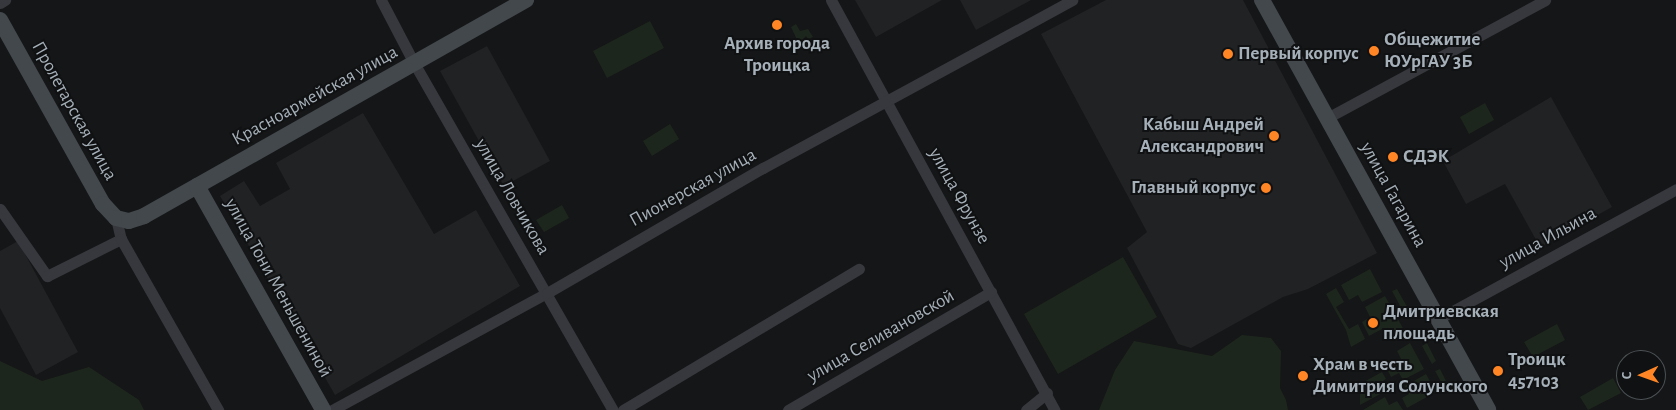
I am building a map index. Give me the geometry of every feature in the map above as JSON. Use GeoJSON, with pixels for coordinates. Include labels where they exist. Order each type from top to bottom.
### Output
{"type":"FeatureCollection","features":[{"type":"Feature","properties":{"kind":"street"},"geometry":{"type":"LineString","coordinates":[[0,3],[5,0]]}},
{"type":"Feature","properties":{"kind":"street","name":"улица Ловчикова"},"geometry":{"type":"LineString","coordinates":[[381,0],[414,63],[613,410]]}},
{"type":"Feature","properties":{"kind":"street","name":"Красноармейская улица"},"geometry":{"type":"LineString","coordinates":[[119,220],[144,216],[526,0]]}},
{"type":"Feature","properties":{"kind":"street","name":"улица Фрунзе"},"geometry":{"type":"LineString","coordinates":[[831,0],[1055,410]]}},
{"type":"Feature","properties":{"kind":"street","name":"Пионерская улица"},"geometry":{"type":"LineString","coordinates":[[332,410],[547,294],[705,200],[1072,0]]}},
{"type":"Feature","properties":{"kind":"street","name":"улица Гагарина"},"geometry":{"type":"LineString","coordinates":[[1262,0],[1488,410]]}},
{"type":"Feature","properties":{"kind":"street"},"geometry":{"type":"LineString","coordinates":[[1327,118],[1545,0]]}},
{"type":"Feature","properties":{"kind":"street","name":"Пролетарская улица"},"geometry":{"type":"LineString","coordinates":[[0,20],[103,204],[119,220],[121,239],[218,410]]}},
{"type":"Feature","properties":{"kind":"street","name":"улица Тони Меньшениной"},"geometry":{"type":"LineString","coordinates":[[197,186],[324,410]]}},
{"type":"Feature","properties":{"kind":"street","name":"улица Ильина"},"geometry":{"type":"LineString","coordinates":[[1438,319],[1676,189]]}},
{"type":"Feature","properties":{"kind":"street"},"geometry":{"type":"LineString","coordinates":[[0,209],[47,276],[121,239]]}},
{"type":"Feature","properties":{"kind":"street"},"geometry":{"type":"LineString","coordinates":[[623,410],[860,269]]}},
{"type":"Feature","properties":{"kind":"street","name":"улица Селивановской"},"geometry":{"type":"LineString","coordinates":[[788,410],[991,292]]}},
{"type":"Feature","properties":{"kind":"street"},"geometry":{"type":"LineString","coordinates":[[1026,410],[1047,393]]}},
{"type":"Feature","properties":{"kind":"shaded area"},"geometry":{"type":"Polygon","coordinates":[[[855,0],[942,0],[876,37],[855,0]]]}},
{"type":"Feature","properties":{"kind":"shaded area"},"geometry":{"type":"Polygon","coordinates":[[[960,0],[1031,0],[976,30],[960,0]]]}},
{"type":"Feature","properties":{"kind":"shaded area"},"geometry":{"type":"Polygon","coordinates":[[[1106,0],[1243,0],[1377,253],[1308,289],[1283,297],[1191,348],[1178,344],[1127,248],[1147,232],[1041,34],[1106,0]]]}},
{"type":"Feature","properties":{"kind":"shaded area"},"geometry":{"type":"Polygon","coordinates":[[[650,21],[664,48],[607,78],[593,51],[650,21]]]}},
{"type":"Feature","properties":{"kind":"shaded area"},"geometry":{"type":"Polygon","coordinates":[[[796,24],[800,31],[808,29],[813,37],[808,39],[806,36],[799,44],[791,27],[796,24]]]}},
{"type":"Feature","properties":{"kind":"shaded area"},"geometry":{"type":"Polygon","coordinates":[[[487,46],[550,161],[504,186],[440,71],[487,46]]]}},
{"type":"Feature","properties":{"kind":"shaded area"},"geometry":{"type":"Polygon","coordinates":[[[1551,97],[1612,207],[1540,247],[1505,184],[1466,204],[1443,161],[1551,97]]]}},
{"type":"Feature","properties":{"kind":"shaded area"},"geometry":{"type":"Polygon","coordinates":[[[1485,103],[1494,120],[1469,134],[1460,117],[1485,103]]]}},
{"type":"Feature","properties":{"kind":"shaded area"},"geometry":{"type":"Polygon","coordinates":[[[363,113],[434,234],[476,210],[520,286],[335,395],[220,196],[244,181],[260,206],[290,189],[276,163],[363,113]]]}},
{"type":"Feature","properties":{"kind":"shaded area"},"geometry":{"type":"Polygon","coordinates":[[[670,124],[679,139],[652,156],[643,141],[670,124]]]}},
{"type":"Feature","properties":{"kind":"shaded area"},"geometry":{"type":"Polygon","coordinates":[[[562,205],[569,218],[544,232],[536,220],[562,205]]]}},
{"type":"Feature","properties":{"kind":"shaded area"},"geometry":{"type":"Polygon","coordinates":[[[18,241],[78,352],[36,375],[0,308],[0,251],[18,241]]]}},
{"type":"Feature","properties":{"kind":"shaded area"},"geometry":{"type":"Polygon","coordinates":[[[1123,257],[1157,317],[1058,374],[1024,314],[1123,257]]]}},
{"type":"Feature","properties":{"kind":"shaded area"},"geometry":{"type":"Polygon","coordinates":[[[1370,269],[1382,292],[1362,302],[1358,295],[1349,300],[1341,285],[1370,269]]]}},
{"type":"Feature","properties":{"kind":"shaded area"},"geometry":{"type":"Polygon","coordinates":[[[1336,288],[1344,302],[1336,307],[1349,329],[1358,324],[1365,339],[1351,347],[1346,330],[1326,294],[1336,288]]]}},
{"type":"Feature","properties":{"kind":"shaded area"},"geometry":{"type":"Polygon","coordinates":[[[1397,289],[1410,312],[1405,315],[1392,291],[1397,289]]]}},
{"type":"Feature","properties":{"kind":"shaded area"},"geometry":{"type":"Polygon","coordinates":[[[1385,296],[1404,330],[1390,338],[1384,328],[1369,336],[1362,322],[1370,317],[1365,307],[1385,296]]]}},
{"type":"Feature","properties":{"kind":"shaded area"},"geometry":{"type":"Polygon","coordinates":[[[1557,324],[1565,340],[1533,357],[1524,342],[1557,324]]]}},
{"type":"Feature","properties":{"kind":"shaded area"},"geometry":{"type":"Polygon","coordinates":[[[1242,335],[1271,338],[1281,351],[1280,388],[1286,400],[1288,410],[1099,410],[1115,370],[1134,341],[1212,356],[1242,335]]]}},
{"type":"Feature","properties":{"kind":"shaded area"},"geometry":{"type":"Polygon","coordinates":[[[1410,343],[1424,369],[1403,380],[1399,373],[1391,377],[1387,369],[1402,361],[1397,351],[1410,343]]]}},
{"type":"Feature","properties":{"kind":"shaded area"},"geometry":{"type":"Polygon","coordinates":[[[1427,343],[1436,361],[1432,364],[1422,346],[1427,343]]]}},
{"type":"Feature","properties":{"kind":"shaded area"},"geometry":{"type":"Polygon","coordinates":[[[0,361],[42,381],[89,367],[139,400],[144,410],[0,410],[0,361]]]}},
{"type":"Feature","properties":{"kind":"shaded area"},"geometry":{"type":"Polygon","coordinates":[[[1440,369],[1449,387],[1445,389],[1435,371],[1440,369]]]}},
{"type":"Feature","properties":{"kind":"shaded area"},"geometry":{"type":"Polygon","coordinates":[[[1382,372],[1386,379],[1378,384],[1382,393],[1360,405],[1360,384],[1382,372]]]}},
{"type":"Feature","properties":{"kind":"shaded area"},"geometry":{"type":"Polygon","coordinates":[[[1426,374],[1436,392],[1407,408],[1402,398],[1409,394],[1405,386],[1426,374]]]}},
{"type":"Feature","properties":{"kind":"shaded area"},"geometry":{"type":"Polygon","coordinates":[[[1613,378],[1616,384],[1616,396],[1588,410],[1580,397],[1613,378]]]}},
{"type":"Feature","properties":{"kind":"shaded area"},"geometry":{"type":"Polygon","coordinates":[[[1385,397],[1389,405],[1397,401],[1403,410],[1363,410],[1385,397]]]}},
{"type":"Feature","properties":{"kind":"place","name":"Архив города Троицка"},"geometry":{"type":"Point","coordinates":[777,25]}},
{"type":"Feature","properties":{"kind":"place","name":"Общежитие ЮУрГАУ 3Б"},"geometry":{"type":"Point","coordinates":[1374,51]}},
{"type":"Feature","properties":{"kind":"place","name":"Первый корпус"},"geometry":{"type":"Point","coordinates":[1228,54]}},
{"type":"Feature","properties":{"kind":"place","name":"Кабыш Андрей Александрович"},"geometry":{"type":"Point","coordinates":[1274,136]}},
{"type":"Feature","properties":{"kind":"place","name":"СДЭК"},"geometry":{"type":"Point","coordinates":[1393,157]}},
{"type":"Feature","properties":{"kind":"place","name":"Главный корпус"},"geometry":{"type":"Point","coordinates":[1266,188]}},
{"type":"Feature","properties":{"kind":"place","name":"Дмитриевская площадь"},"geometry":{"type":"Point","coordinates":[1373,323]}},
{"type":"Feature","properties":{"kind":"place","name":"Троицк 457103"},"geometry":{"type":"Point","coordinates":[1498,371]}},
{"type":"Feature","properties":{"kind":"place","name":"Храм в честь Димитрия Солунского"},"geometry":{"type":"Point","coordinates":[1303,376]}}]}
